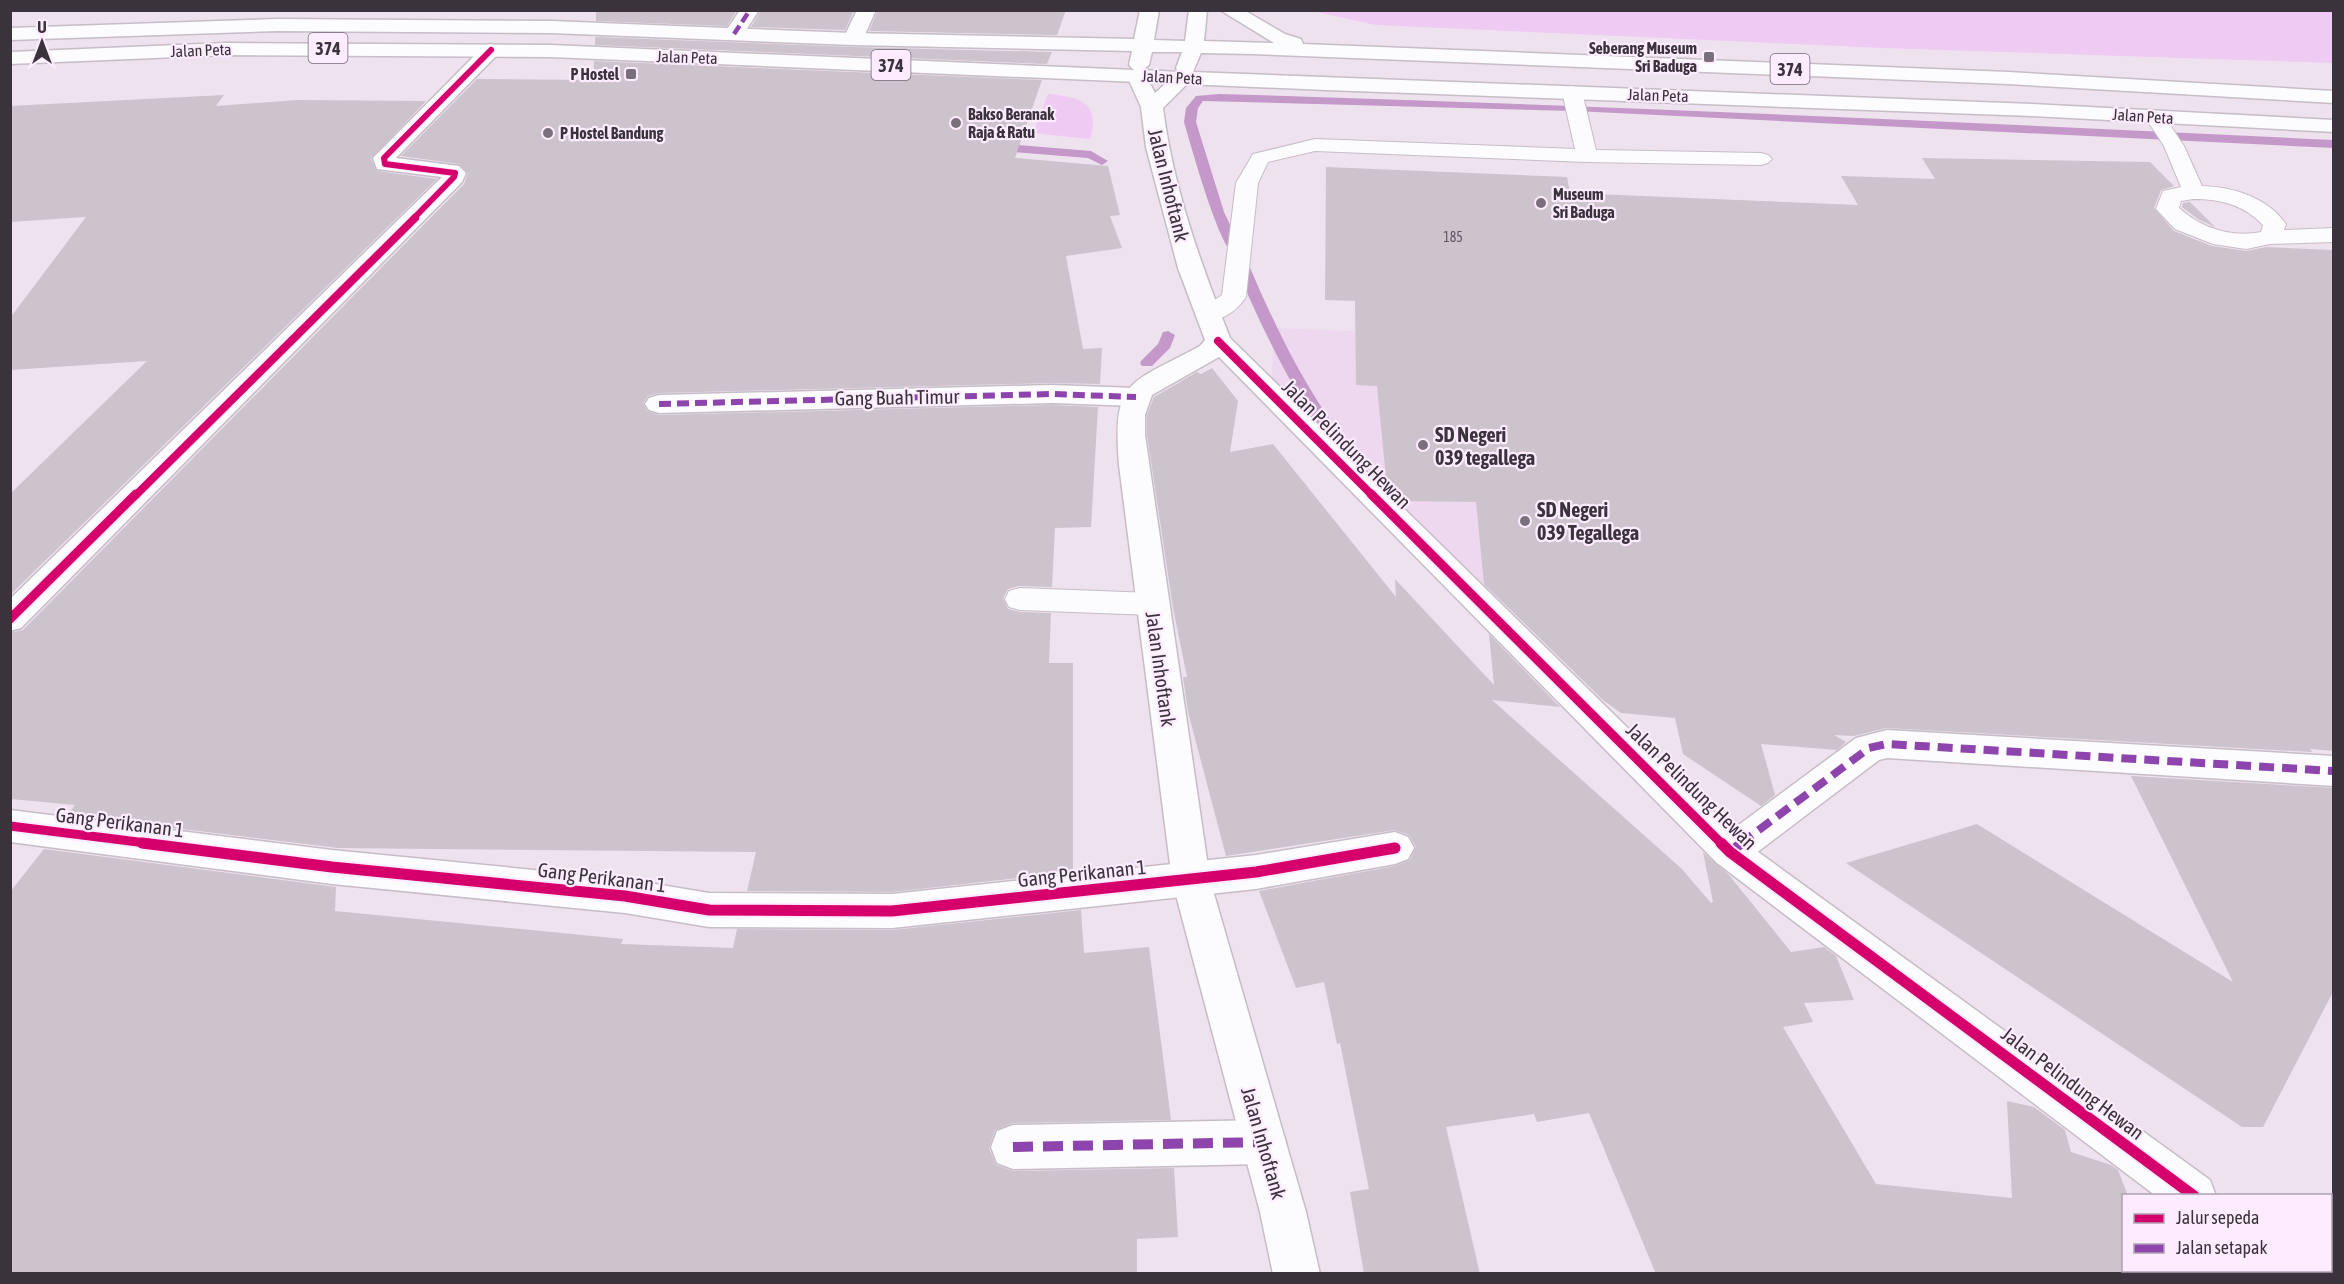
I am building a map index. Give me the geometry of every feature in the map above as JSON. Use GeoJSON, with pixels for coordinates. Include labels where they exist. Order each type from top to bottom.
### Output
{"type":"FeatureCollection","features":[{"type":"Feature","properties":{"kind":"main road"},"geometry":{"type":"LineString","coordinates":[[734,34],[750,10]]}},
{"type":"Feature","properties":{"kind":"main road"},"geometry":{"type":"LineString","coordinates":[[853,39],[867,10]]}},
{"type":"Feature","properties":{"kind":"main road"},"geometry":{"type":"LineString","coordinates":[[1137,76],[1150,10]]}},
{"type":"Feature","properties":{"kind":"main road"},"geometry":{"type":"LineString","coordinates":[[1183,78],[1194,46],[1198,10]]}},
{"type":"Feature","properties":{"kind":"main road"},"geometry":{"type":"LineString","coordinates":[[1229,10],[1278,38],[1327,52]]}},
{"type":"Feature","properties":{"kind":"main road","name":"Jalan Peta"},"geometry":{"type":"LineString","coordinates":[[10,34],[289,25],[551,27],[853,39],[1194,46],[2008,78],[2334,97]]}},
{"type":"Feature","properties":{"kind":"main road","name":"Jalan Peta"},"geometry":{"type":"LineString","coordinates":[[10,58],[226,49],[491,50],[2032,110],[2334,126]]}},
{"type":"Feature","properties":{"kind":"main road"},"geometry":{"type":"LineString","coordinates":[[10,620],[454,177],[455,174],[451,171],[385,164],[384,158],[491,50]]}},
{"type":"Feature","properties":{"kind":"main road","name":"Jalan Inhoftank"},"geometry":{"type":"LineString","coordinates":[[1137,76],[1152,107],[1157,147],[1179,232],[1190,268],[1214,328]]}},
{"type":"Feature","properties":{"kind":"main road","name":"Jalan Inhoftank"},"geometry":{"type":"LineString","coordinates":[[1152,107],[1183,78]]}},
{"type":"Feature","properties":{"kind":"main road"},"geometry":{"type":"LineString","coordinates":[[2008,78],[2032,110]]}},
{"type":"Feature","properties":{"kind":"main road"},"geometry":{"type":"LineString","coordinates":[[1136,398],[1142,389],[1209,352],[1214,328]]}},
{"type":"Feature","properties":{"kind":"main road","name":"Jalan Pelindung Hewan"},"geometry":{"type":"LineString","coordinates":[[1214,328],[1730,852],[2191,1194]]}},
{"type":"Feature","properties":{"kind":"main road","name":"Gang Buah Timur"},"geometry":{"type":"LineString","coordinates":[[659,404],[1040,394],[1136,398]]}},
{"type":"Feature","properties":{"kind":"main road","name":"Jalan Inhoftank"},"geometry":{"type":"LineString","coordinates":[[1136,398],[1131,408],[1134,465],[1191,880],[1283,1212],[1297,1274]]}},
{"type":"Feature","properties":{"kind":"main road"},"geometry":{"type":"LineString","coordinates":[[1730,852],[1869,748],[1887,744],[2334,771]]}},
{"type":"Feature","properties":{"kind":"main road","name":"Gang Perikanan 1"},"geometry":{"type":"LineString","coordinates":[[10,826],[332,867],[625,896],[709,910],[892,911],[1256,872],[1395,848]]}},
{"type":"Feature","properties":{"kind":"main road"},"geometry":{"type":"LineString","coordinates":[[1013,1147],[1264,1142]]}},
{"type":"Feature","properties":{"kind":"lane"},"geometry":{"type":"LineString","coordinates":[[1572,92],[1587,156]]}},
{"type":"Feature","properties":{"kind":"lane"},"geometry":{"type":"LineString","coordinates":[[2155,117],[2174,146],[2193,191]]}},
{"type":"Feature","properties":{"kind":"lane"},"geometry":{"type":"LineString","coordinates":[[1214,328],[1225,306],[1234,297],[1247,183],[1260,158],[1316,145],[1587,156],[1761,159]]}},
{"type":"Feature","properties":{"kind":"lane"},"geometry":{"type":"LineString","coordinates":[[2270,237],[2275,224],[2258,208],[2226,195],[2193,191],[2171,196],[2168,209],[2183,224],[2213,237],[2246,242],[2270,237],[2334,235]]}},
{"type":"Feature","properties":{"kind":"lane"},"geometry":{"type":"LineString","coordinates":[[1020,599],[1152,604]]}},
{"type":"Feature","properties":{"kind":"shaded area"},"geometry":{"type":"Polygon","coordinates":[[[1312,11],[2333,11],[2333,63],[1883,48],[1376,25],[1312,11]]]}},
{"type":"Feature","properties":{"kind":"shaded area"},"geometry":{"type":"Polygon","coordinates":[[[1048,94],[1078,100],[1090,109],[1093,127],[1090,139],[1033,133],[1048,94]]]}},
{"type":"Feature","properties":{"kind":"shaded area","name":"SD Negeri 039 Tegallega"},"geometry":{"type":"Polygon","coordinates":[[[1275,328],[1600,341],[1665,603],[1482,597],[1271,384],[1275,328]]]}},
{"type":"Feature","properties":{"kind":"building"},"geometry":{"type":"Polygon","coordinates":[[[596,10],[737,10],[727,26],[596,21],[596,10]]]}},
{"type":"Feature","properties":{"kind":"building"},"geometry":{"type":"Polygon","coordinates":[[[761,10],[854,10],[845,30],[751,27],[761,10]]]}},
{"type":"Feature","properties":{"kind":"building"},"geometry":{"type":"Polygon","coordinates":[[[878,10],[1066,10],[1057,35],[869,31],[878,10]]]}},
{"type":"Feature","properties":{"kind":"building"},"geometry":{"type":"Polygon","coordinates":[[[595,37],[1052,52],[1047,64],[595,45],[595,37]]]}},
{"type":"Feature","properties":{"kind":"building"},"geometry":{"type":"Polygon","coordinates":[[[594,61],[1042,80],[1015,158],[1108,166],[1120,215],[1110,216],[1122,248],[1066,256],[1083,349],[1102,348],[1100,384],[1052,383],[659,393],[648,396],[643,403],[647,411],[659,415],[1052,405],[1098,407],[1091,527],[1055,528],[1052,587],[1019,586],[1008,589],[1003,598],[1008,609],[1020,612],[1051,613],[1049,663],[1073,663],[1073,872],[892,892],[747,891],[756,852],[338,848],[67,815],[75,805],[10,799],[10,633],[23,630],[464,184],[468,173],[459,164],[401,156],[477,79],[593,80],[594,61]]]}},
{"type":"Feature","properties":{"kind":"building"},"geometry":{"type":"Polygon","coordinates":[[[224,95],[216,106],[297,100],[426,101],[371,159],[377,171],[437,179],[10,595],[10,494],[147,361],[10,370],[10,318],[86,217],[10,222],[10,106],[224,95]]]}},
{"type":"Feature","properties":{"kind":"building"},"geometry":{"type":"Polygon","coordinates":[[[1922,158],[2150,162],[2174,186],[2161,190],[2154,208],[2174,231],[2212,246],[2246,251],[2266,247],[2334,250],[2334,751],[2310,749],[2312,752],[1886,728],[1854,736],[1834,735],[1846,742],[1837,750],[1761,744],[1775,795],[1761,806],[1683,754],[1675,718],[1621,713],[1604,701],[1484,584],[1476,502],[1400,501],[1387,488],[1377,386],[1356,385],[1355,301],[1325,300],[1326,167],[1567,177],[1570,193],[1858,205],[1841,176],[1935,179],[1922,158]]]}},
{"type":"Feature","properties":{"kind":"building"},"geometry":{"type":"Polygon","coordinates":[[[2190,202],[2215,227],[2198,219],[2182,207],[2183,203],[2190,202]]]}},
{"type":"Feature","properties":{"kind":"building"},"geometry":{"type":"Polygon","coordinates":[[[1212,368],[1238,401],[1230,452],[1273,444],[1396,597],[1395,579],[1494,685],[1489,634],[1560,707],[1492,700],[1682,869],[1711,903],[1713,902],[1703,852],[1729,875],[1791,952],[1824,947],[1836,956],[1854,1000],[1804,1003],[1813,1022],[1783,1027],[1876,1184],[2012,1198],[2007,1101],[2034,1107],[2065,1130],[2071,1152],[2111,1165],[2118,1170],[2127,1194],[2122,1194],[2122,1272],[2160,1272],[2160,1274],[1656,1274],[1589,1113],[1537,1122],[1534,1114],[1446,1127],[1480,1274],[1364,1274],[1350,1192],[1369,1189],[1340,1043],[1337,1044],[1324,982],[1296,988],[1259,891],[1395,866],[1410,860],[1416,847],[1409,835],[1395,830],[1226,856],[1188,712],[1183,677],[1187,677],[1173,608],[1147,435],[1147,415],[1154,397],[1197,372],[1201,374],[1212,368]]]}},
{"type":"Feature","properties":{"kind":"building"},"geometry":{"type":"Polygon","coordinates":[[[2131,776],[2334,788],[2334,990],[2263,1127],[2242,1127],[1846,863],[1977,824],[2233,982],[2131,776]]]}},
{"type":"Feature","properties":{"kind":"building"},"geometry":{"type":"Polygon","coordinates":[[[44,849],[336,887],[335,911],[623,939],[621,944],[733,948],[737,929],[892,930],[1081,910],[1084,953],[1149,947],[1171,1120],[1013,1123],[995,1130],[989,1148],[996,1165],[1013,1171],[1174,1168],[1178,1237],[1137,1239],[1137,1274],[10,1274],[10,892],[44,849]]]}},
{"type":"Feature","properties":{"kind":"waterway"},"geometry":{"type":"LineString","coordinates":[[1236,252],[1218,212],[1190,122],[1192,108],[1200,98],[1574,108]]}},
{"type":"Feature","properties":{"kind":"waterway"},"geometry":{"type":"LineString","coordinates":[[1579,109],[2164,136]]}},
{"type":"Feature","properties":{"kind":"waterway"},"geometry":{"type":"LineString","coordinates":[[2170,136],[2334,144]]}},
{"type":"Feature","properties":{"kind":"waterway"},"geometry":{"type":"LineString","coordinates":[[1018,149],[1091,155],[1102,161]]}},
{"type":"Feature","properties":{"kind":"waterway"},"geometry":{"type":"LineString","coordinates":[[1241,263],[1275,340],[1301,389],[1349,457]]}},
{"type":"Feature","properties":{"kind":"waterway"},"geometry":{"type":"LineString","coordinates":[[1147,363],[1165,345],[1168,335]]}},
{"type":"Feature","properties":{"kind":"marked path"},"geometry":{"type":"LineString","coordinates":[[734,34],[750,10]]}},
{"type":"Feature","properties":{"kind":"marked path"},"geometry":{"type":"LineString","coordinates":[[659,404],[1052,394],[1136,397]]}},
{"type":"Feature","properties":{"kind":"marked path"},"geometry":{"type":"LineString","coordinates":[[1730,852],[1869,748],[1887,744],[2334,771]]}},
{"type":"Feature","properties":{"kind":"marked path"},"geometry":{"type":"LineString","coordinates":[[1013,1147],[1264,1142]]}},
{"type":"Feature","properties":{"kind":"cycle path"},"geometry":{"type":"LineString","coordinates":[[10,619],[454,177],[455,173],[451,171],[385,164],[384,158],[491,50]]}},
{"type":"Feature","properties":{"kind":"cycle path"},"geometry":{"type":"LineString","coordinates":[[1218,341],[1730,852],[2191,1194]]}},
{"type":"Feature","properties":{"kind":"cycle path"},"geometry":{"type":"LineString","coordinates":[[10,826],[332,867],[625,896],[709,910],[892,911],[1256,872],[1395,848]]}},
{"type":"Feature","properties":{"kind":"place","name":"Seberang Museum Sri Baduga"},"geometry":{"type":"Point","coordinates":[1709,57]}},
{"type":"Feature","properties":{"kind":"place","name":"P Hostel"},"geometry":{"type":"Point","coordinates":[631,74]}},
{"type":"Feature","properties":{"kind":"place","name":"Bakso Beranak Raja & Ratu"},"geometry":{"type":"Point","coordinates":[956,123]}},
{"type":"Feature","properties":{"kind":"place","name":"P Hostel Bandung"},"geometry":{"type":"Point","coordinates":[548,133]}},
{"type":"Feature","properties":{"kind":"place","name":"Museum Sri Baduga"},"geometry":{"type":"Point","coordinates":[1541,203]}},
{"type":"Feature","properties":{"kind":"place","name":"SD Negeri 039 tegallega"},"geometry":{"type":"Point","coordinates":[1423,445]}},
{"type":"Feature","properties":{"kind":"place","name":"SD Negeri 039 Tegallega"},"geometry":{"type":"Point","coordinates":[1525,521]}}]}
